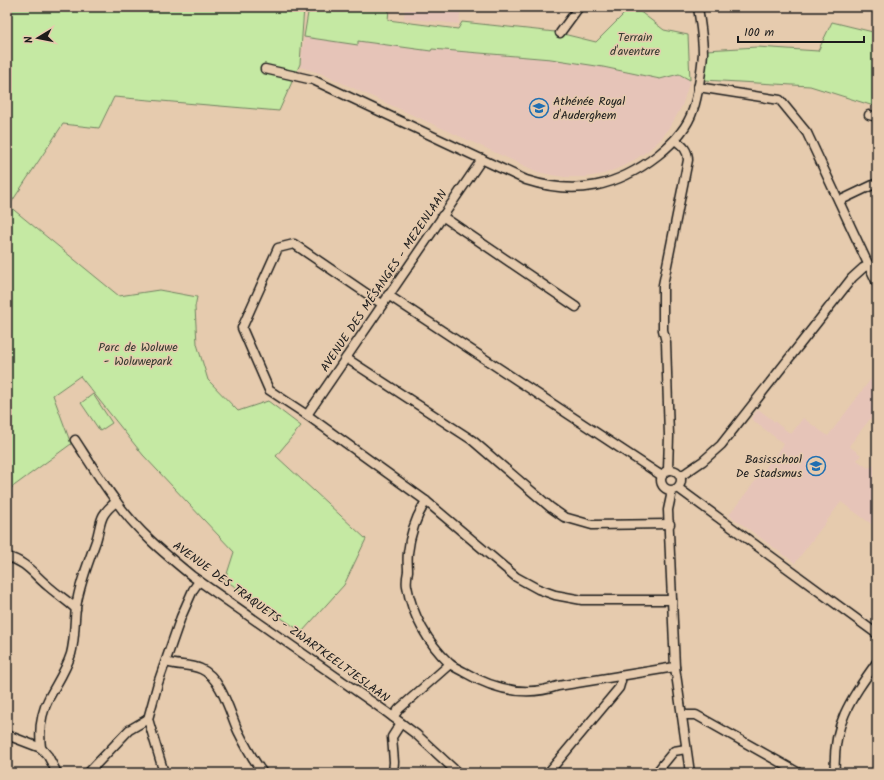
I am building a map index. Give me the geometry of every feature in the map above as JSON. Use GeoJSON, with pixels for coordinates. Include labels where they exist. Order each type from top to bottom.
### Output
{"type":"FeatureCollection","features":[{"type":"Feature","properties":{"kind":"street"},"geometry":{"type":"LineString","coordinates":[[560,33],[579,7]]}},
{"type":"Feature","properties":{"kind":"street"},"geometry":{"type":"LineString","coordinates":[[265,69],[313,80],[526,180],[545,186],[584,187],[604,184],[625,176],[654,158],[676,140],[686,125],[693,110],[703,52],[698,7]]}},
{"type":"Feature","properties":{"kind":"street"},"geometry":{"type":"LineString","coordinates":[[698,87],[780,100],[807,132],[877,283]]}},
{"type":"Feature","properties":{"kind":"street"},"geometry":{"type":"LineString","coordinates":[[676,140],[685,148],[688,154],[688,160],[663,285],[663,330],[666,342],[667,357],[668,436],[665,473],[661,482],[662,485],[667,490],[674,490],[877,634]]}},
{"type":"Feature","properties":{"kind":"street","name":"AVENUE DES MÉSANGES - MEZENLAAN"},"geometry":{"type":"LineString","coordinates":[[306,415],[482,159]]}},
{"type":"Feature","properties":{"kind":"street"},"geometry":{"type":"LineString","coordinates":[[839,201],[877,183]]}},
{"type":"Feature","properties":{"kind":"street"},"geometry":{"type":"LineString","coordinates":[[442,216],[576,307]]}},
{"type":"Feature","properties":{"kind":"street"},"geometry":{"type":"LineString","coordinates":[[382,304],[294,244],[278,248],[242,328],[269,390],[426,501],[516,577],[538,589],[555,595],[582,600],[672,600]]}},
{"type":"Feature","properties":{"kind":"street"},"geometry":{"type":"LineString","coordinates":[[681,476],[698,465],[721,445],[852,278],[863,268],[869,265]]}},
{"type":"Feature","properties":{"kind":"street"},"geometry":{"type":"LineString","coordinates":[[388,295],[665,473],[675,471],[681,476],[682,483],[674,490],[668,510],[670,524],[674,667],[690,773]]}},
{"type":"Feature","properties":{"kind":"street"},"geometry":{"type":"LineString","coordinates":[[346,358],[472,440],[550,507],[564,517],[592,525],[670,524]]}},
{"type":"Feature","properties":{"kind":"street","name":"AVENUE DES TRAQUETS - ZWARTKEELTJESLAAN"},"geometry":{"type":"LineString","coordinates":[[74,440],[116,502],[143,533],[165,554],[199,581],[393,717],[417,735],[458,773]]}},
{"type":"Feature","properties":{"kind":"street"},"geometry":{"type":"LineString","coordinates":[[426,501],[419,513],[411,533],[406,585],[413,610],[425,633],[450,664],[486,683],[504,689],[525,692],[545,691],[558,686],[674,667]]}},
{"type":"Feature","properties":{"kind":"street"},"geometry":{"type":"LineString","coordinates":[[41,748],[40,727],[44,713],[49,699],[65,671],[71,653],[75,633],[76,609],[82,579],[96,540],[103,514],[116,502]]}},
{"type":"Feature","properties":{"kind":"street"},"geometry":{"type":"LineString","coordinates":[[7,557],[15,559],[27,566],[49,587],[76,609]]}},
{"type":"Feature","properties":{"kind":"street"},"geometry":{"type":"LineString","coordinates":[[164,773],[148,719],[158,682],[182,617],[193,590],[199,581]]}},
{"type":"Feature","properties":{"kind":"street"},"geometry":{"type":"LineString","coordinates":[[166,662],[202,669],[217,683],[239,732],[263,773]]}},
{"type":"Feature","properties":{"kind":"street"},"geometry":{"type":"LineString","coordinates":[[835,773],[834,757],[839,729],[855,693],[877,662]]}},
{"type":"Feature","properties":{"kind":"street"},"geometry":{"type":"LineString","coordinates":[[393,717],[399,709],[450,664]]}},
{"type":"Feature","properties":{"kind":"street"},"geometry":{"type":"LineString","coordinates":[[548,773],[619,688],[621,681],[620,676]]}},
{"type":"Feature","properties":{"kind":"street"},"geometry":{"type":"LineString","coordinates":[[682,715],[696,715],[799,773]]}},
{"type":"Feature","properties":{"kind":"street"},"geometry":{"type":"LineString","coordinates":[[88,773],[130,730],[148,719]]}},
{"type":"Feature","properties":{"kind":"street"},"geometry":{"type":"LineString","coordinates":[[393,773],[394,762],[392,737],[401,723]]}},
{"type":"Feature","properties":{"kind":"street"},"geometry":{"type":"LineString","coordinates":[[7,735],[41,748],[48,756],[57,773]]}},
{"type":"Feature","properties":{"kind":"street"},"geometry":{"type":"LineString","coordinates":[[656,773],[674,751],[686,749]]}},
{"type":"Feature","properties":{"kind":"shaded area"},"geometry":{"type":"Polygon","coordinates":[[[405,7],[461,7],[459,24],[404,18],[405,7]]]}},
{"type":"Feature","properties":{"kind":"shaded area","name":"Athénée Royal d'Auderghem"},"geometry":{"type":"Polygon","coordinates":[[[304,37],[358,44],[358,41],[431,51],[431,49],[551,59],[589,64],[660,79],[679,74],[690,80],[682,106],[673,122],[661,139],[649,150],[628,164],[604,174],[586,177],[565,177],[538,172],[320,73],[300,67],[304,37]]]}},
{"type":"Feature","properties":{"kind":"shaded area","name":"Basisschool De Stadsmus"},"geometry":{"type":"Polygon","coordinates":[[[877,371],[877,410],[849,446],[861,455],[857,460],[868,468],[877,464],[877,528],[841,502],[795,563],[729,515],[784,444],[751,419],[758,409],[791,434],[803,418],[828,436],[877,371]]]}},
{"type":"Feature","properties":{"kind":"green space","name":"Parc de Woluwe - Woluwepark"},"geometry":{"type":"Polygon","coordinates":[[[7,7],[304,7],[300,64],[279,111],[114,97],[99,128],[63,124],[9,206],[119,296],[159,290],[197,297],[195,307],[197,344],[208,380],[238,411],[268,401],[301,426],[276,456],[366,539],[344,585],[302,632],[225,580],[234,552],[143,455],[80,376],[53,395],[71,444],[7,491],[7,7]]]}},
{"type":"Feature","properties":{"kind":"green space","name":"Terrain d'aventure"},"geometry":{"type":"Polygon","coordinates":[[[309,7],[371,7],[389,9],[388,20],[458,29],[462,22],[555,32],[596,42],[631,7],[634,7],[664,30],[688,35],[690,80],[679,74],[660,79],[603,67],[551,59],[432,49],[431,51],[358,41],[358,45],[304,37],[309,7]]]}},
{"type":"Feature","properties":{"kind":"green space"},"geometry":{"type":"Polygon","coordinates":[[[832,22],[877,33],[877,107],[810,86],[704,80],[706,50],[757,47],[818,51],[832,22]]]}},
{"type":"Feature","properties":{"kind":"green space"},"geometry":{"type":"Polygon","coordinates":[[[93,394],[112,423],[100,431],[81,403],[93,394]]]}},
{"type":"Feature","properties":{"kind":"place","name":"Athénée Royal d'Auderghem"},"geometry":{"type":"Point","coordinates":[539,108]}},
{"type":"Feature","properties":{"kind":"place","name":"Basisschool De Stadsmus"},"geometry":{"type":"Point","coordinates":[816,466]}}]}
